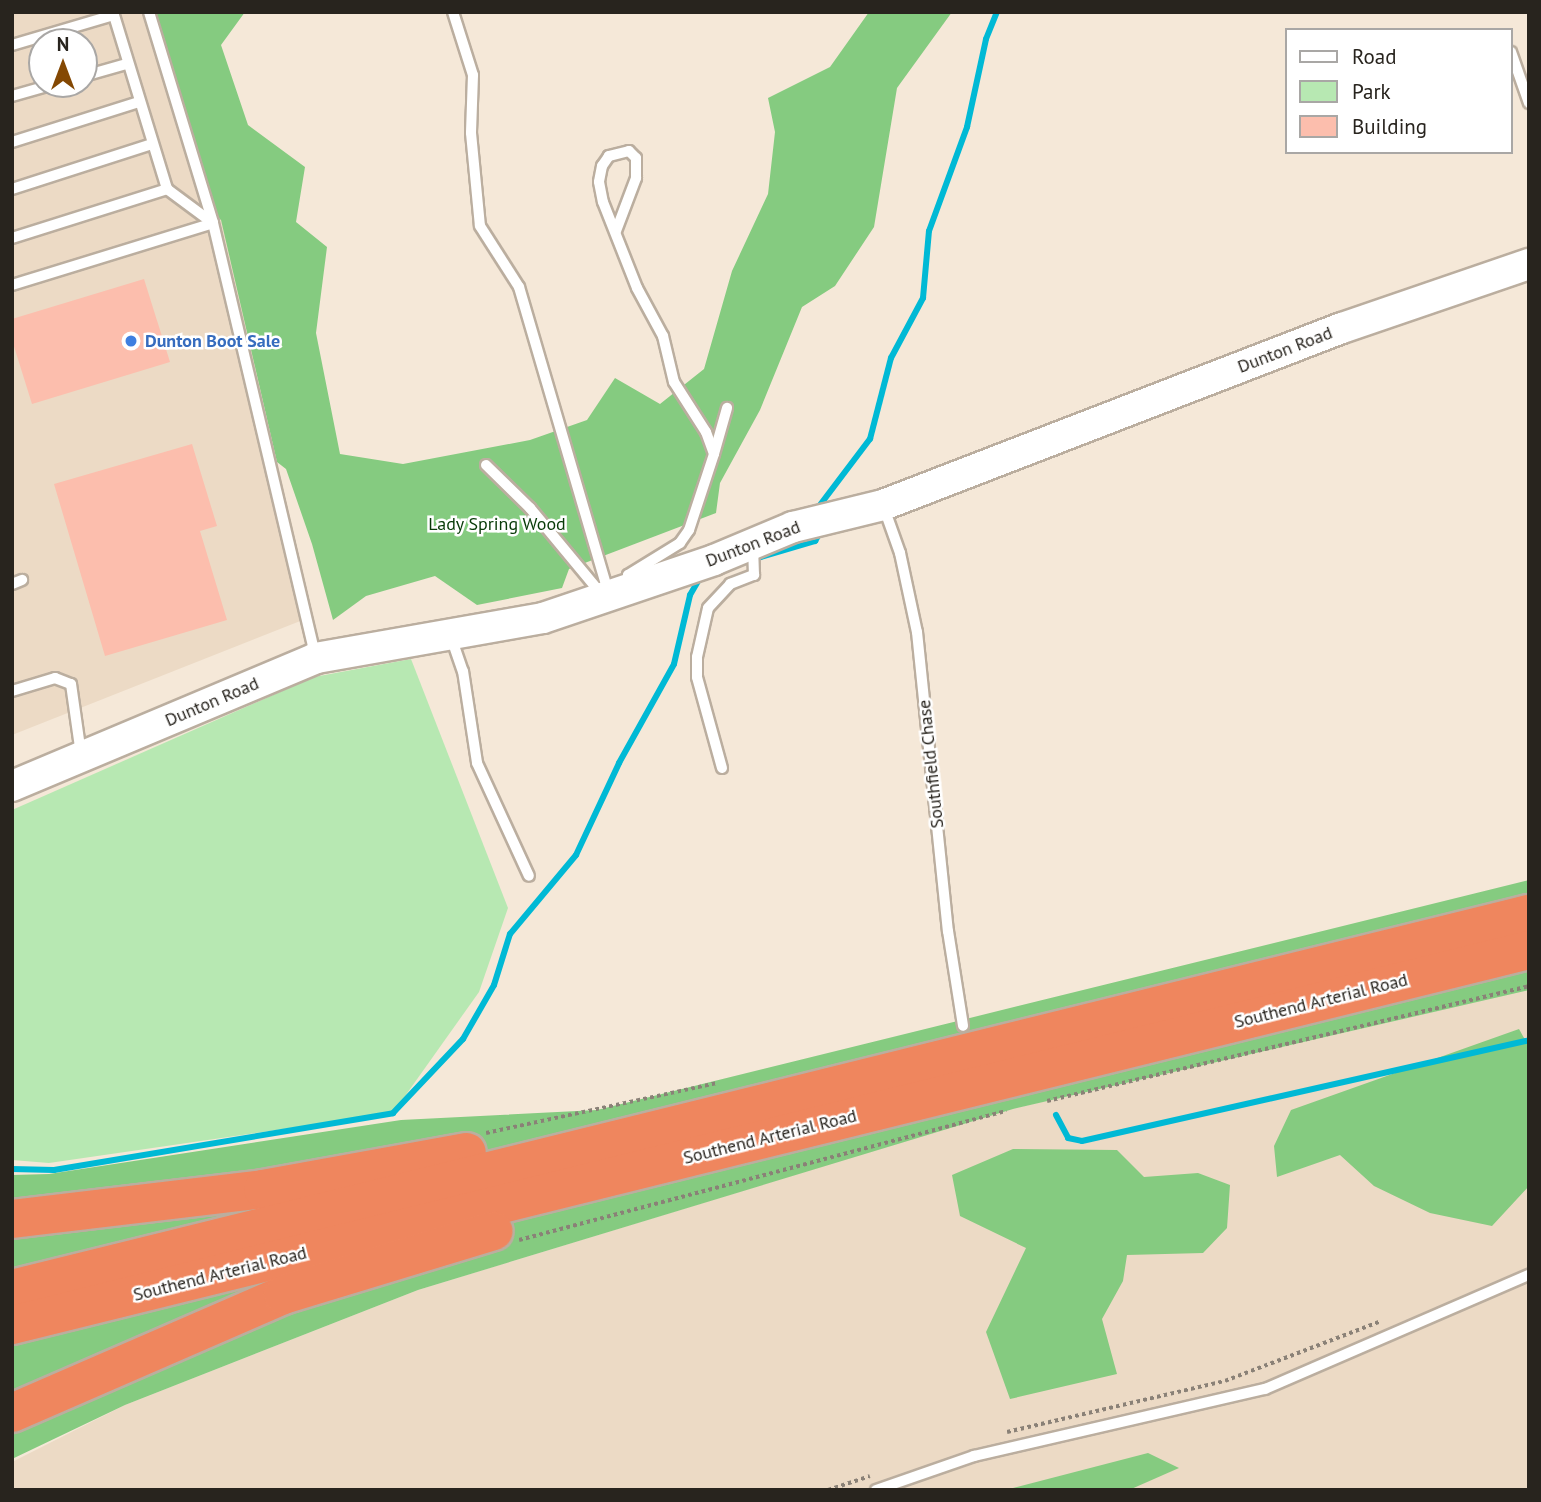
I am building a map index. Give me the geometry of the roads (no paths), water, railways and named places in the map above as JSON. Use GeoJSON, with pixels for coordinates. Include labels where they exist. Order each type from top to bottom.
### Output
{"type":"FeatureCollection","features":[{"type":"Feature","properties":{"kind":"highway","name":"Southend Arterial Road"},"geometry":{"type":"LineString","coordinates":[[12,1289],[965,1039],[1529,914]]}},
{"type":"Feature","properties":{"kind":"highway","name":"Southend Arterial Road"},"geometry":{"type":"LineString","coordinates":[[12,1325],[1529,950]]}},
{"type":"Feature","properties":{"kind":"highway"},"geometry":{"type":"LineString","coordinates":[[12,1219],[121,1210],[276,1187],[542,1139],[965,1039]]}},
{"type":"Feature","properties":{"kind":"highway"},"geometry":{"type":"LineString","coordinates":[[12,1413],[283,1295],[866,1114]]}},
{"type":"Feature","properties":{"kind":"street","name":"Dunton Road"},"geometry":{"type":"LineString","coordinates":[[12,786],[316,658],[451,637],[543,618],[793,527],[883,505],[1342,328],[1529,264]]}},
{"type":"Feature","properties":{"kind":"lane"},"geometry":{"type":"LineString","coordinates":[[149,12],[213,223],[316,658]]}},
{"type":"Feature","properties":{"kind":"lane"},"geometry":{"type":"LineString","coordinates":[[453,12],[473,75],[471,132],[480,226],[519,287],[615,594]]}},
{"type":"Feature","properties":{"kind":"lane"},"geometry":{"type":"LineString","coordinates":[[12,45],[114,14],[126,64],[167,189],[213,223]]}},
{"type":"Feature","properties":{"kind":"lane"},"geometry":{"type":"LineString","coordinates":[[1513,58],[1529,103]]}},
{"type":"Feature","properties":{"kind":"lane"},"geometry":{"type":"LineString","coordinates":[[98,72],[126,64]]}},
{"type":"Feature","properties":{"kind":"lane"},"geometry":{"type":"LineString","coordinates":[[12,142],[139,102]]}},
{"type":"Feature","properties":{"kind":"lane"},"geometry":{"type":"LineString","coordinates":[[12,189],[152,144]]}},
{"type":"Feature","properties":{"kind":"lane"},"geometry":{"type":"LineString","coordinates":[[616,231],[636,178],[636,158],[629,151],[609,156],[599,183],[616,231],[637,288],[663,336],[674,382],[706,432],[714,454]]}},
{"type":"Feature","properties":{"kind":"lane"},"geometry":{"type":"LineString","coordinates":[[12,238],[167,189]]}},
{"type":"Feature","properties":{"kind":"lane"},"geometry":{"type":"LineString","coordinates":[[12,285],[213,223]]}},
{"type":"Feature","properties":{"kind":"lane"},"geometry":{"type":"LineString","coordinates":[[615,594],[628,575],[680,543],[689,530],[727,408]]}},
{"type":"Feature","properties":{"kind":"lane"},"geometry":{"type":"LineString","coordinates":[[486,465],[615,594]]}},
{"type":"Feature","properties":{"kind":"lane","name":"Southfield Chase"},"geometry":{"type":"LineString","coordinates":[[883,505],[900,553],[917,632],[948,931],[965,1039]]}},
{"type":"Feature","properties":{"kind":"lane"},"geometry":{"type":"LineString","coordinates":[[722,768],[697,677],[697,657],[708,608],[730,584],[754,575],[752,544]]}},
{"type":"Feature","properties":{"kind":"lane"},"geometry":{"type":"LineString","coordinates":[[451,637],[463,671],[477,763],[529,876]]}},
{"type":"Feature","properties":{"kind":"lane"},"geometry":{"type":"LineString","coordinates":[[12,691],[55,678],[71,684],[81,757]]}},
{"type":"Feature","properties":{"kind":"lane"},"geometry":{"type":"LineString","coordinates":[[876,1490],[974,1456],[1265,1389],[1529,1275]]}},
{"type":"Feature","properties":{"kind":"waterway"},"geometry":{"type":"LineString","coordinates":[[820,505],[870,439],[891,358],[923,298],[929,231],[967,127],[986,39],[997,12]]}},
{"type":"Feature","properties":{"kind":"waterway"},"geometry":{"type":"LineString","coordinates":[[754,559],[815,541],[822,530]]}},
{"type":"Feature","properties":{"kind":"waterway"},"geometry":{"type":"LineString","coordinates":[[12,1169],[54,1170],[393,1113],[463,1039],[494,985],[510,934],[576,855],[619,763],[674,664],[690,595],[701,576]]}},
{"type":"Feature","properties":{"kind":"waterway"},"geometry":{"type":"LineString","coordinates":[[1056,1115],[1068,1138],[1082,1141],[1529,1040]]}},
{"type":"Feature","properties":{"kind":"place","name":"Dunton Boot Sale"},"geometry":{"type":"Point","coordinates":[131,341]}},
{"type":"Feature","properties":{"kind":"park label","name":"Lady Spring Wood"},"geometry":{"type":"Point","coordinates":[497,524]}}]}
